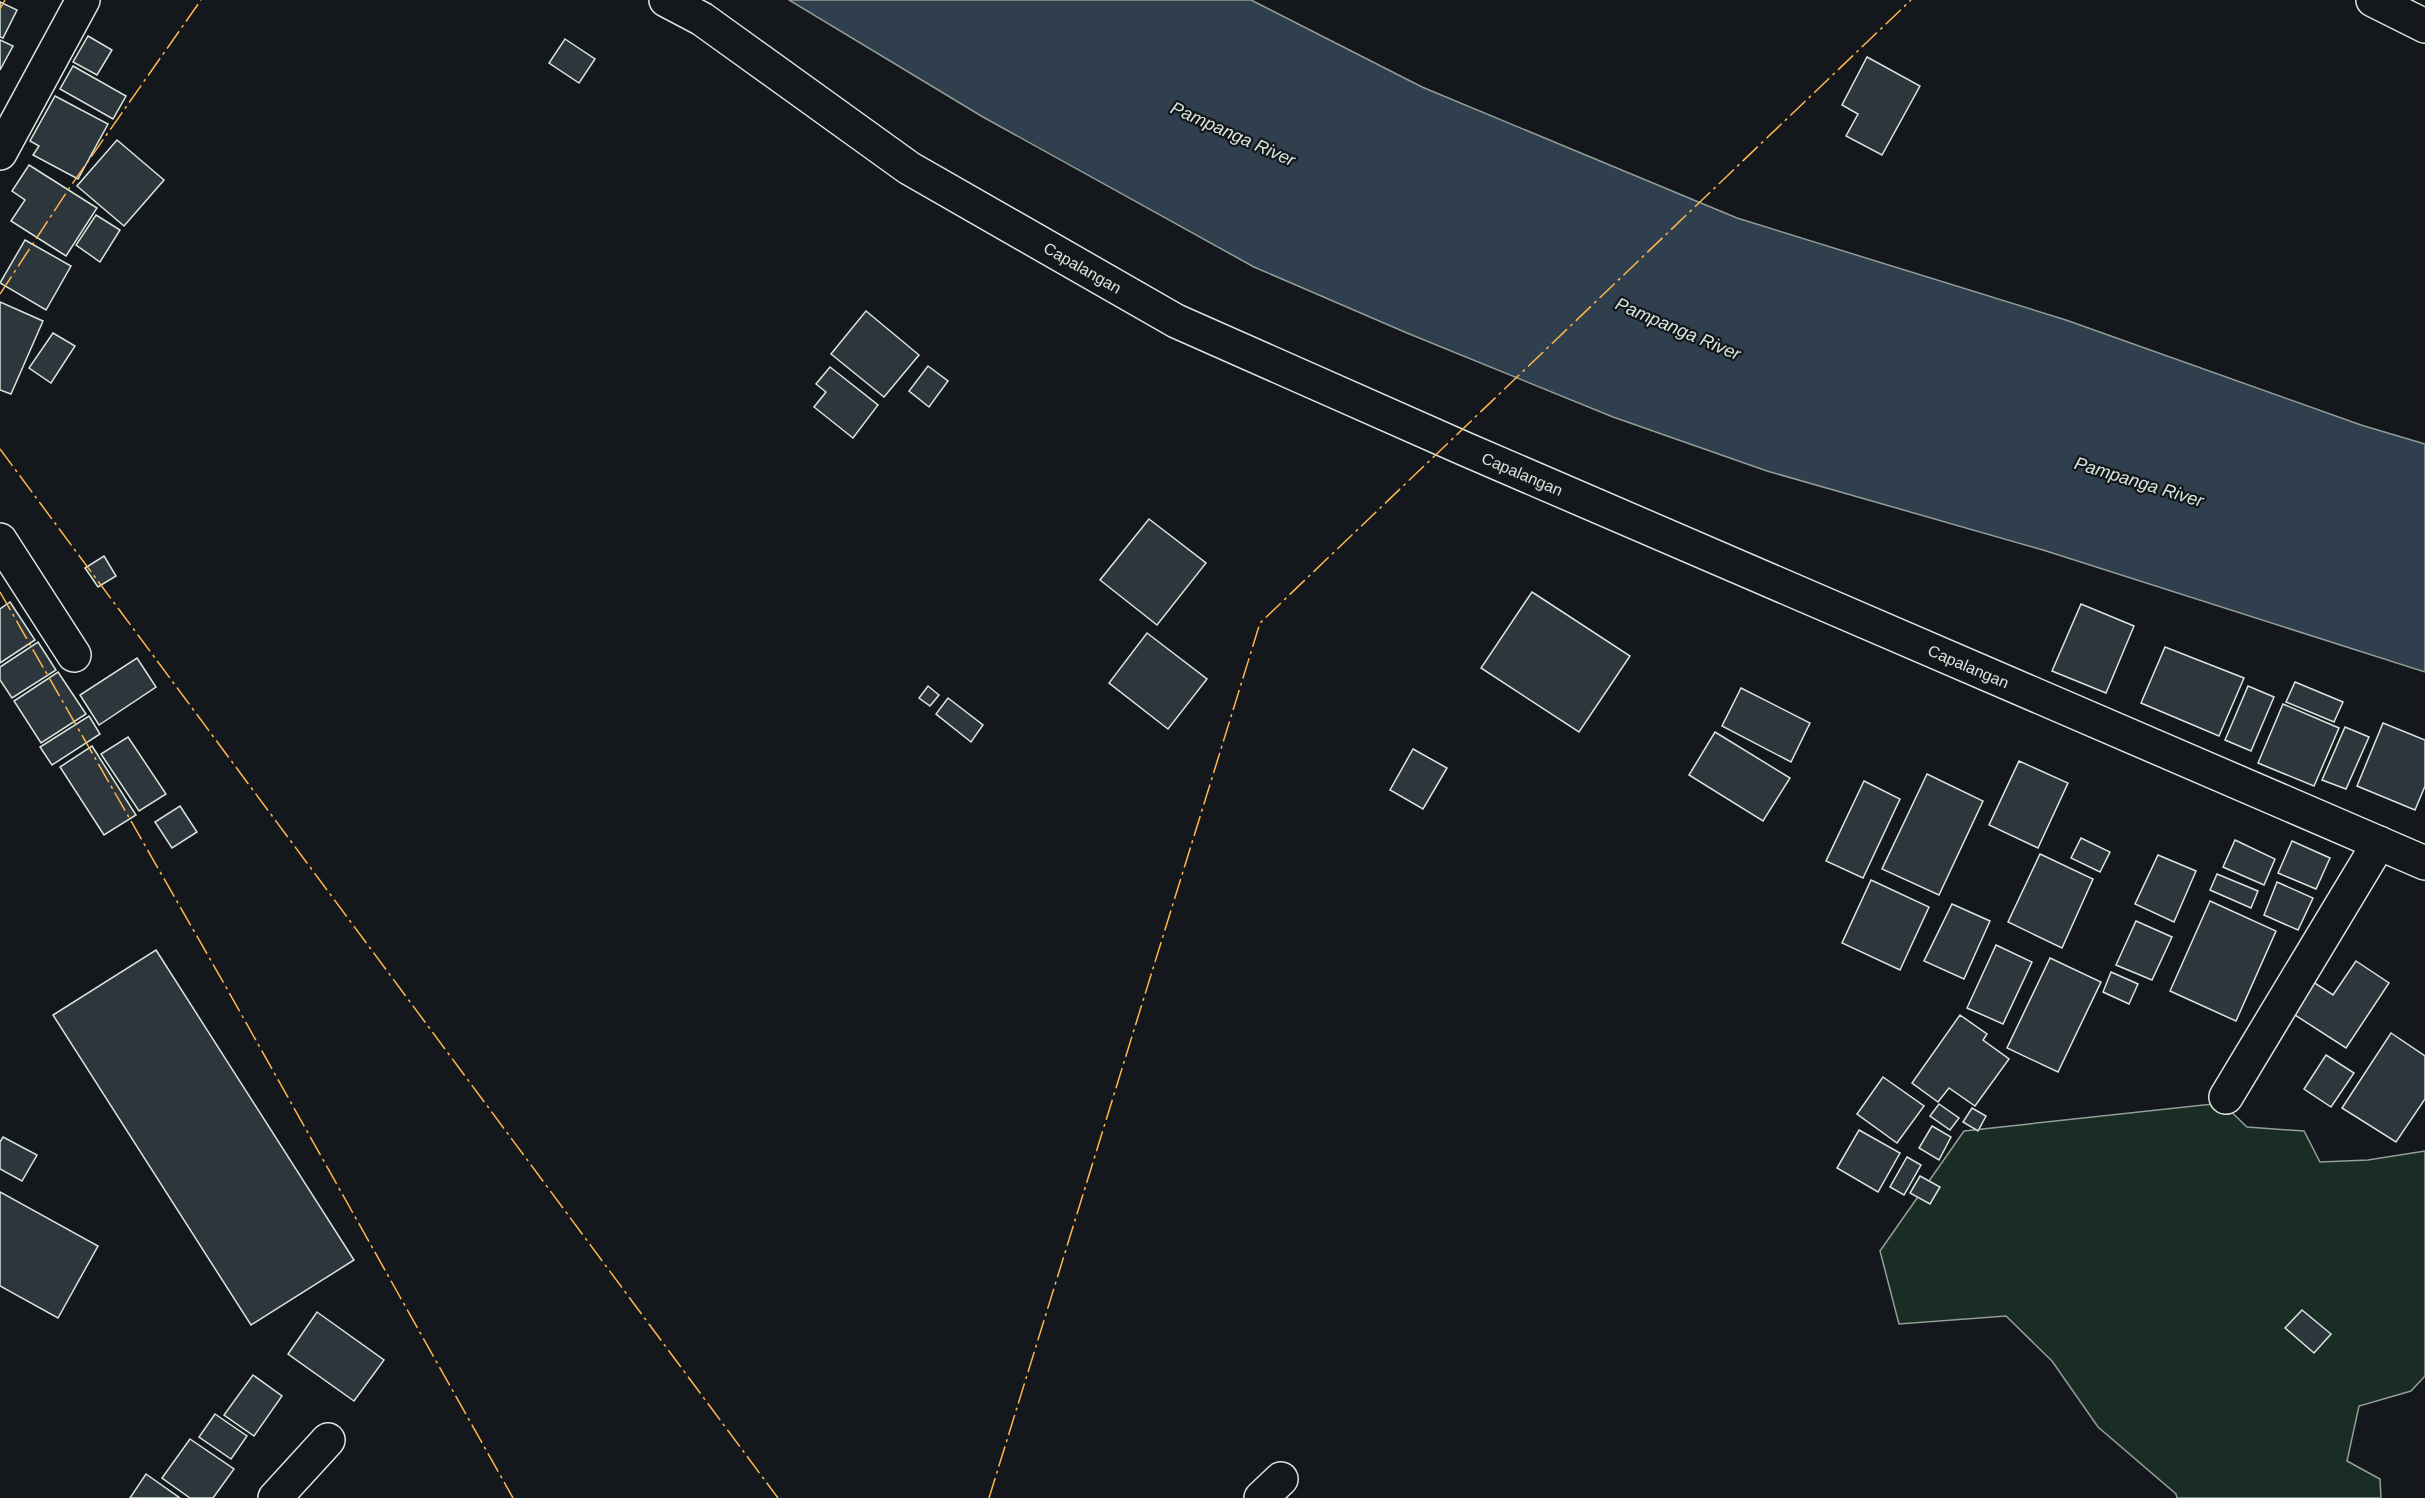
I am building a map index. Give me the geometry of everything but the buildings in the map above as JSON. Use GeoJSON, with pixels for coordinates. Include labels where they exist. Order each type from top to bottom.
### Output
{"type":"FeatureCollection","features":[{"type":"Feature","properties":{"kind":"street"},"geometry":{"type":"LineString","coordinates":[[0,153],[83,0]]}},
{"type":"Feature","properties":{"kind":"street","name":"Capalangan"},"geometry":{"type":"LineString","coordinates":[[666,0],[702,19],[909,168],[1176,321],[1465,449],[2425,863]]}},
{"type":"Feature","properties":{"kind":"street"},"geometry":{"type":"LineString","coordinates":[[2373,0],[2425,26]]}},
{"type":"Feature","properties":{"kind":"street"},"geometry":{"type":"LineString","coordinates":[[0,540],[74,655]]}},
{"type":"Feature","properties":{"kind":"street"},"geometry":{"type":"LineString","coordinates":[[2226,1096],[2379,843]]}},
{"type":"Feature","properties":{"kind":"street"},"geometry":{"type":"LineString","coordinates":[[275,1498],[327,1440]]}},
{"type":"Feature","properties":{"kind":"green space"},"geometry":{"type":"Polygon","coordinates":[[[2222,1103],[2247,1127],[2304,1131],[2320,1162],[2368,1160],[2425,1151],[2425,1376],[2411,1391],[2359,1406],[2347,1461],[2380,1479],[2381,1498],[2177,1498],[2176,1494],[2098,1427],[2052,1361],[2006,1316],[1899,1324],[1880,1251],[1964,1131],[2222,1103]]]}},
{"type":"Feature","properties":{"kind":"water","name":"Pampanga River"},"geometry":{"type":"Polygon","coordinates":[[[789,0],[1251,0],[1422,87],[1737,218],[2066,320],[2361,425],[2425,444],[2425,672],[2043,550],[1767,471],[1613,417],[1407,333],[1254,267],[983,117],[789,0]]]}},
{"type":"Feature","properties":{"kind":"power"},"geometry":{"type":"LineString","coordinates":[[0,9],[5,0]]}},
{"type":"Feature","properties":{"kind":"power"},"geometry":{"type":"LineString","coordinates":[[0,294],[70,187],[201,0]]}},
{"type":"Feature","properties":{"kind":"power"},"geometry":{"type":"LineString","coordinates":[[989,1498],[1260,623],[1911,0]]}},
{"type":"Feature","properties":{"kind":"power"},"geometry":{"type":"LineString","coordinates":[[0,449],[778,1498]]}},
{"type":"Feature","properties":{"kind":"power"},"geometry":{"type":"LineString","coordinates":[[0,592],[226,987],[513,1498]]}}]}
